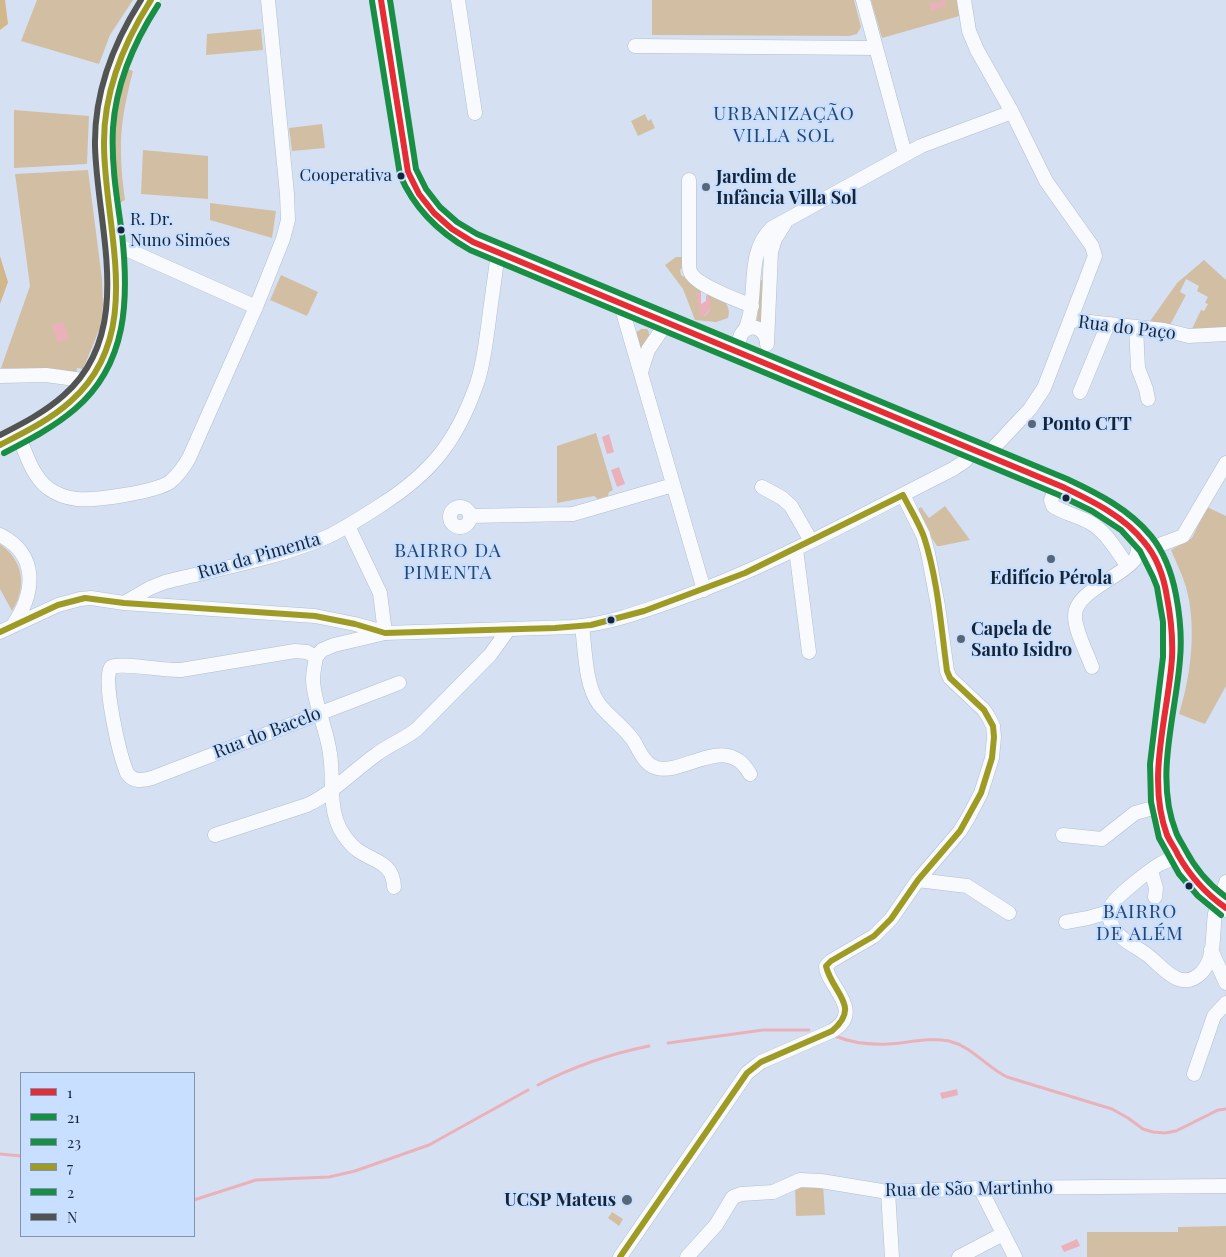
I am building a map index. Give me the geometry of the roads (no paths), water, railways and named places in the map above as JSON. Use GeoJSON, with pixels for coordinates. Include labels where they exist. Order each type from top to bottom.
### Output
{"type":"FeatureCollection","features":[{"type":"Feature","properties":{"kind":"main road"},"geometry":{"type":"LineString","coordinates":[[0,445],[56,413],[70,402],[90,381],[104,356],[112,328],[116,295],[115,244],[104,166],[106,109],[112,81],[120,58],[131,33],[151,0]]}},
{"type":"Feature","properties":{"kind":"main road"},"geometry":{"type":"LineString","coordinates":[[381,0],[408,172],[414,186],[432,211],[450,228],[473,242],[667,322],[751,347],[980,453],[1106,508],[1126,523],[1139,536],[1154,558],[1169,598],[1173,627],[1171,670],[1158,762],[1157,784],[1160,806],[1165,827],[1178,856],[1200,887],[1222,906]]}},
{"type":"Feature","properties":{"kind":"street"},"geometry":{"type":"LineString","coordinates":[[18,435],[40,480],[54,491],[71,498],[105,497],[152,489],[170,482],[183,468],[189,458],[256,308],[283,239],[288,213],[268,0]]}},
{"type":"Feature","properties":{"kind":"street"},"geometry":{"type":"LineString","coordinates":[[458,0],[475,113]]}},
{"type":"Feature","properties":{"kind":"street"},"geometry":{"type":"LineString","coordinates":[[863,0],[905,154]]}},
{"type":"Feature","properties":{"kind":"street"},"geometry":{"type":"LineString","coordinates":[[964,0],[969,31],[976,50],[1012,112],[1046,181],[1094,251],[1094,261],[1071,320]]}},
{"type":"Feature","properties":{"kind":"street"},"geometry":{"type":"LineString","coordinates":[[635,46],[876,48]]}},
{"type":"Feature","properties":{"kind":"street"},"geometry":{"type":"LineString","coordinates":[[751,347],[752,306],[757,250],[761,239],[772,228],[905,154],[930,142],[1012,112]]}},
{"type":"Feature","properties":{"kind":"street"},"geometry":{"type":"LineString","coordinates":[[689,180],[690,273],[704,284],[752,306]]}},
{"type":"Feature","properties":{"kind":"street"},"geometry":{"type":"LineString","coordinates":[[751,347],[770,270],[774,239],[789,218]]}},
{"type":"Feature","properties":{"kind":"street"},"geometry":{"type":"LineString","coordinates":[[115,244],[256,308]]}},
{"type":"Feature","properties":{"kind":"street","name":"Rua da Pimenta"},"geometry":{"type":"LineString","coordinates":[[124,603],[157,585],[281,553],[315,541],[348,526],[390,500],[417,480],[437,460],[450,443],[463,419],[477,385],[484,352],[498,252]]}},
{"type":"Feature","properties":{"kind":"street"},"geometry":{"type":"LineString","coordinates":[[755,269],[763,264],[770,270]]}},
{"type":"Feature","properties":{"kind":"street"},"geometry":{"type":"LineString","coordinates":[[620,302],[704,590]]}},
{"type":"Feature","properties":{"kind":"street","name":"Rua do Paço"},"geometry":{"type":"LineString","coordinates":[[385,633],[582,626],[634,614],[704,590],[760,567],[956,468],[964,461],[980,453],[1023,417],[1039,396],[1071,320],[1164,330],[1192,336],[1226,334]]}},
{"type":"Feature","properties":{"kind":"street"},"geometry":{"type":"LineString","coordinates":[[641,373],[648,350],[667,322]]}},
{"type":"Feature","properties":{"kind":"street"},"geometry":{"type":"LineString","coordinates":[[1080,392],[1108,324]]}},
{"type":"Feature","properties":{"kind":"street"},"geometry":{"type":"LineString","coordinates":[[1136,327],[1138,366],[1148,399]]}},
{"type":"Feature","properties":{"kind":"street"},"geometry":{"type":"LineString","coordinates":[[0,376],[46,375],[90,381]]}},
{"type":"Feature","properties":{"kind":"street"},"geometry":{"type":"LineString","coordinates":[[1130,564],[1154,558],[1162,544],[1183,536],[1226,463]]}},
{"type":"Feature","properties":{"kind":"street"},"geometry":{"type":"LineString","coordinates":[[470,516],[573,514],[673,485]]}},
{"type":"Feature","properties":{"kind":"street"},"geometry":{"type":"LineString","coordinates":[[1056,485],[1051,500],[1053,506],[1098,528],[1130,564]]}},
{"type":"Feature","properties":{"kind":"street"},"geometry":{"type":"LineString","coordinates":[[762,487],[782,498],[791,506],[811,541]]}},
{"type":"Feature","properties":{"kind":"street"},"geometry":{"type":"LineString","coordinates":[[620,1257],[747,1073],[761,1062],[840,1026],[844,1016],[844,1005],[841,995],[828,975],[826,966],[830,961],[879,932],[891,919],[918,880],[960,831],[975,806],[990,768],[994,748],[993,726],[984,710],[953,681],[947,671],[928,553],[924,539],[903,495]]}},
{"type":"Feature","properties":{"kind":"street"},"geometry":{"type":"LineString","coordinates":[[348,526],[380,593],[385,633]]}},
{"type":"Feature","properties":{"kind":"street"},"geometry":{"type":"LineString","coordinates":[[0,535],[12,543],[22,555],[28,568],[30,590],[26,603],[13,626]]}},
{"type":"Feature","properties":{"kind":"street"},"geometry":{"type":"LineString","coordinates":[[1092,667],[1076,624],[1076,609],[1084,598],[1130,564],[1138,552],[1139,536]]}},
{"type":"Feature","properties":{"kind":"street"},"geometry":{"type":"LineString","coordinates":[[796,549],[809,652]]}},
{"type":"Feature","properties":{"kind":"street"},"geometry":{"type":"LineString","coordinates":[[0,632],[58,605],[80,598],[98,598],[124,603],[314,616],[355,624],[385,633]]}},
{"type":"Feature","properties":{"kind":"street"},"geometry":{"type":"LineString","coordinates":[[582,626],[589,679],[595,699],[626,731],[646,762],[654,767],[664,769],[704,757],[724,756],[740,762],[750,774]]}},
{"type":"Feature","properties":{"kind":"street"},"geometry":{"type":"LineString","coordinates":[[215,835],[307,805],[332,789],[380,752],[417,729],[490,655],[508,630]]}},
{"type":"Feature","properties":{"kind":"street"},"geometry":{"type":"LineString","coordinates":[[385,633],[334,644],[322,650],[316,657],[313,680],[330,756],[336,819],[344,836],[357,850],[391,871],[394,887]]}},
{"type":"Feature","properties":{"kind":"street","name":"Rua do Bacelo"},"geometry":{"type":"LineString","coordinates":[[316,657],[302,651],[288,652],[173,670],[114,666],[109,672],[111,704],[125,768],[130,778],[135,780],[152,778],[399,683]]}},
{"type":"Feature","properties":{"kind":"street"},"geometry":{"type":"LineString","coordinates":[[1063,835],[1102,839],[1129,817],[1141,810],[1160,806]]}},
{"type":"Feature","properties":{"kind":"street"},"geometry":{"type":"LineString","coordinates":[[1178,856],[1151,870],[1114,902],[1109,912],[1112,925],[1120,936],[1151,957],[1162,970],[1176,977],[1189,979],[1199,974],[1206,966],[1211,950],[1215,918],[1222,906],[1226,882]]}},
{"type":"Feature","properties":{"kind":"street"},"geometry":{"type":"LineString","coordinates":[[1151,870],[1156,888],[1155,897]]}},
{"type":"Feature","properties":{"kind":"street"},"geometry":{"type":"LineString","coordinates":[[918,880],[967,886],[1009,913]]}},
{"type":"Feature","properties":{"kind":"street"},"geometry":{"type":"LineString","coordinates":[[1066,922],[1109,912]]}},
{"type":"Feature","properties":{"kind":"street"},"geometry":{"type":"LineString","coordinates":[[1211,950],[1226,984]]}},
{"type":"Feature","properties":{"kind":"street"},"geometry":{"type":"LineString","coordinates":[[1194,1074],[1214,1016],[1226,1002]]}},
{"type":"Feature","properties":{"kind":"street","name":"Rua de São Martinho"},"geometry":{"type":"LineString","coordinates":[[687,1257],[716,1225],[735,1195],[773,1192],[803,1180],[821,1181],[888,1192],[980,1188],[1226,1186]]}},
{"type":"Feature","properties":{"kind":"street"},"geometry":{"type":"LineString","coordinates":[[980,1188],[1015,1257]]}},
{"type":"Feature","properties":{"kind":"street"},"geometry":{"type":"LineString","coordinates":[[888,1192],[892,1257]]}},
{"type":"Feature","properties":{"kind":"street"},"geometry":{"type":"LineString","coordinates":[[959,1257],[1003,1234]]}},
{"type":"Feature","properties":{"kind":"waterway"},"geometry":{"type":"LineString","coordinates":[[668,1043],[763,1030],[809,1030]]}},
{"type":"Feature","properties":{"kind":"waterway"},"geometry":{"type":"LineString","coordinates":[[835,1036],[854,1042],[874,1044],[926,1040],[949,1041],[972,1052],[1007,1077],[1112,1109],[1143,1129],[1153,1132],[1165,1133],[1176,1131],[1218,1110],[1226,1109]]}},
{"type":"Feature","properties":{"kind":"waterway"},"geometry":{"type":"LineString","coordinates":[[538,1085],[592,1061],[649,1046]]}},
{"type":"Feature","properties":{"kind":"waterway"},"geometry":{"type":"LineString","coordinates":[[195,1200],[256,1180],[329,1177],[355,1171],[429,1145],[528,1090]]}},
{"type":"Feature","properties":{"kind":"waterway"},"geometry":{"type":"LineString","coordinates":[[0,1154],[20,1156]]}},
{"type":"Feature","properties":{"kind":"place","name":"Cooperativa"},"geometry":{"type":"Point","coordinates":[401,176]}},
{"type":"Feature","properties":{"kind":"place","name":"Jardim de Infância Villa Sol"},"geometry":{"type":"Point","coordinates":[706,187]}},
{"type":"Feature","properties":{"kind":"place","name":"R. Dr. Nuno Simões"},"geometry":{"type":"Point","coordinates":[121,230]}},
{"type":"Feature","properties":{"kind":"place","name":"Ponto CTT"},"geometry":{"type":"Point","coordinates":[1032,424]}},
{"type":"Feature","properties":{"kind":"place","name":"Edifício Pérola"},"geometry":{"type":"Point","coordinates":[1051,559]}},
{"type":"Feature","properties":{"kind":"place","name":"Capela de Santo Isidro"},"geometry":{"type":"Point","coordinates":[961,639]}},
{"type":"Feature","properties":{"kind":"place","name":"UCSP Mateus"},"geometry":{"type":"Point","coordinates":[627,1200]}},
{"type":"Feature","properties":{"kind":"district","name":"URBANIZAÇÃO VILLA SOL"},"geometry":{"type":"Point","coordinates":[784,125]}},
{"type":"Feature","properties":{"kind":"district","name":"BAIRRO DA PIMENTA"},"geometry":{"type":"Point","coordinates":[448,562]}},
{"type":"Feature","properties":{"kind":"district","name":"BAIRRO DE ALÉM"},"geometry":{"type":"Point","coordinates":[1140,923]}}]}
